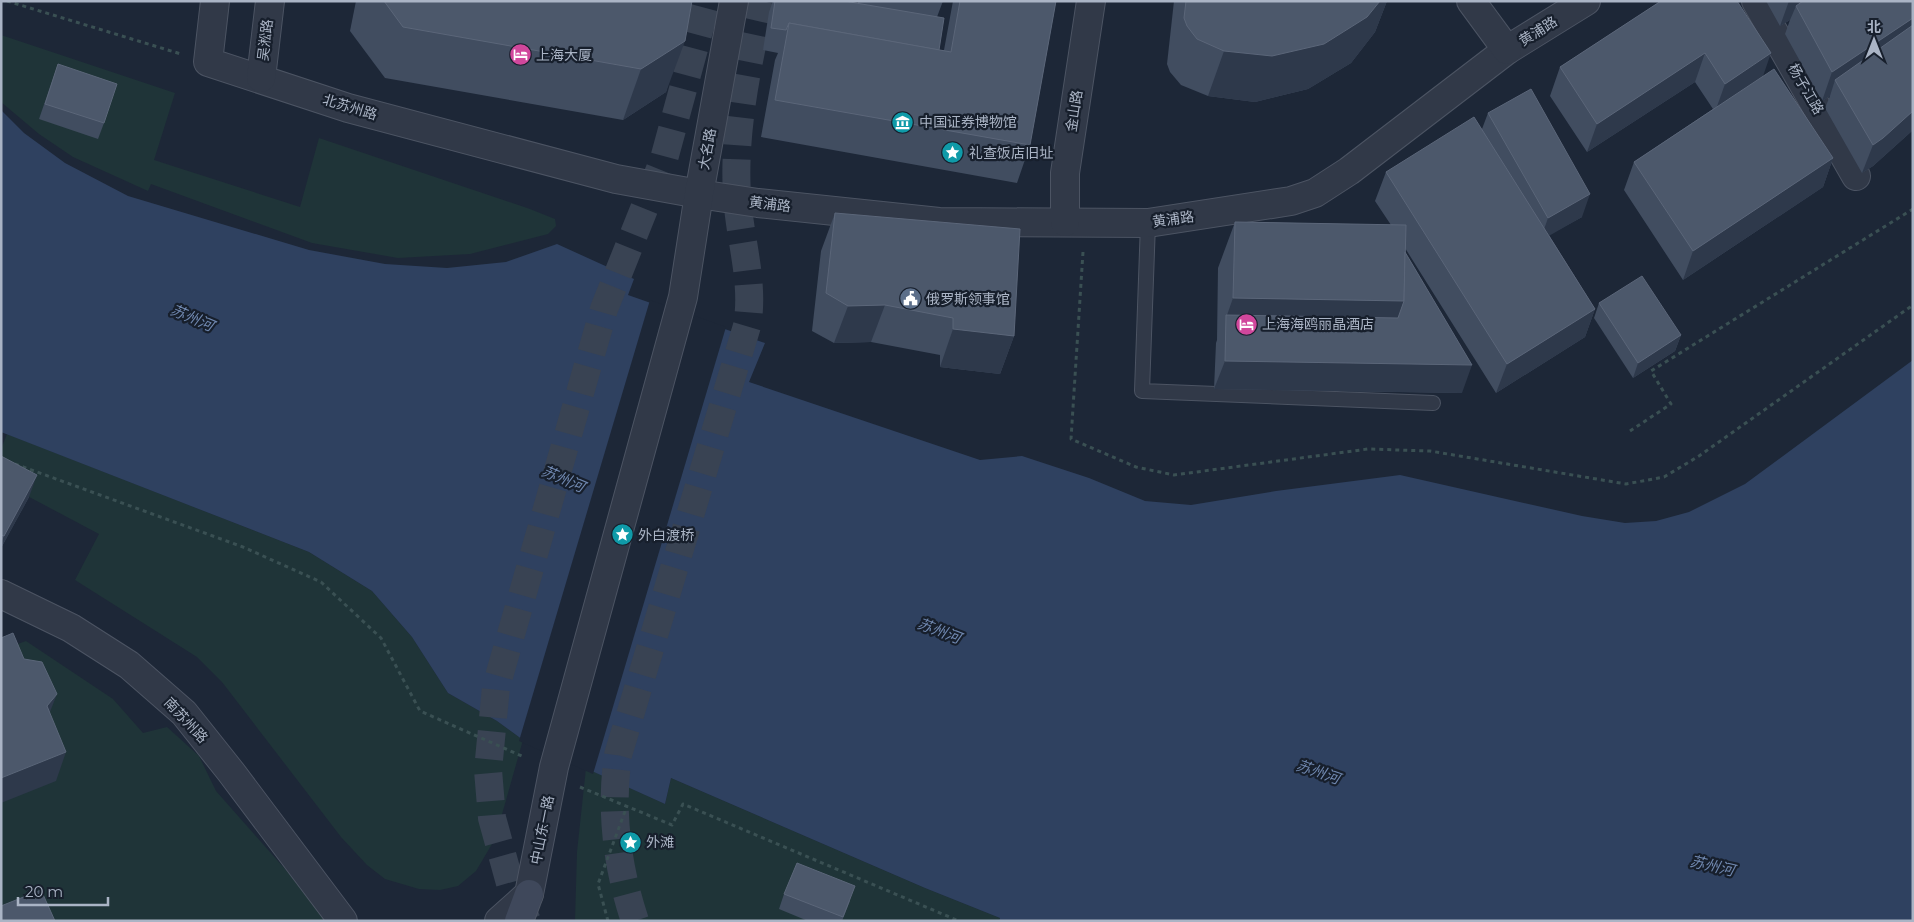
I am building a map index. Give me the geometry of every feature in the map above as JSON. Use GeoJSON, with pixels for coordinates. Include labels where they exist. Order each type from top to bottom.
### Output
{"type":"FeatureCollection","features":[{"type":"Feature","properties":{"kind":"main road","name":"中山东一路"},"geometry":{"type":"LineString","coordinates":[[519,921],[530,894]]}},
{"type":"Feature","properties":{"kind":"main road","name":"中山东一路"},"geometry":{"type":"LineString","coordinates":[[530,894],[532,921]]}},
{"type":"Feature","properties":{"kind":"street"},"geometry":{"type":"LineString","coordinates":[[208,62],[215,1]]}},
{"type":"Feature","properties":{"kind":"street","name":"吴淞路"},"geometry":{"type":"LineString","coordinates":[[261,78],[270,1]]}},
{"type":"Feature","properties":{"kind":"street","name":"大名路"},"geometry":{"type":"LineString","coordinates":[[554,767],[683,297],[699,194],[734,1]]}},
{"type":"Feature","properties":{"kind":"street","name":"金山路"},"geometry":{"type":"LineString","coordinates":[[1075,222],[1065,173],[1091,1]]}},
{"type":"Feature","properties":{"kind":"street"},"geometry":{"type":"LineString","coordinates":[[1471,1],[1507,50]]}},
{"type":"Feature","properties":{"kind":"street","name":"黄浦路"},"geometry":{"type":"LineString","coordinates":[[699,194],[768,204],[939,222],[1148,223],[1290,201],[1315,193],[1349,171],[1507,50],[1586,1]]}},
{"type":"Feature","properties":{"kind":"street","name":"杨子江路"},"geometry":{"type":"LineString","coordinates":[[1756,1],[1856,176]]}},
{"type":"Feature","properties":{"kind":"street","name":"北苏州路"},"geometry":{"type":"LineString","coordinates":[[208,62],[348,108],[616,179],[699,194]]}},
{"type":"Feature","properties":{"kind":"street","name":"南苏州路"},"geometry":{"type":"LineString","coordinates":[[1,594],[71,628],[129,665],[184,714],[231,772],[343,921]]}},
{"type":"Feature","properties":{"kind":"street","name":"中山东一路"},"geometry":{"type":"LineString","coordinates":[[530,894],[554,767]]}},
{"type":"Feature","properties":{"kind":"street"},"geometry":{"type":"LineString","coordinates":[[499,921],[530,894]]}},
{"type":"Feature","properties":{"kind":"street","name":"南苏州路"},"geometry":{"type":"LineString","coordinates":[[326,897],[356,921]]}},
{"type":"Feature","properties":{"kind":"lane"},"geometry":{"type":"LineString","coordinates":[[720,1],[728,29]]}},
{"type":"Feature","properties":{"kind":"lane"},"geometry":{"type":"LineString","coordinates":[[1148,223],[1142,391],[1433,403]]}},
{"type":"Feature","properties":{"kind":"path"},"geometry":{"type":"LineString","coordinates":[[7,1],[208,62]]}},
{"type":"Feature","properties":{"kind":"path"},"geometry":{"type":"LineString","coordinates":[[1630,431],[1672,404],[1651,371],[1913,209]]}},
{"type":"Feature","properties":{"kind":"path"},"geometry":{"type":"LineString","coordinates":[[1075,222],[1071,439],[1136,467],[1174,475],[1368,449],[1430,451],[1626,484],[1664,477],[1699,456],[1913,305]]}},
{"type":"Feature","properties":{"kind":"path"},"geometry":{"type":"LineString","coordinates":[[10,462],[243,546],[321,582],[381,638],[420,711],[524,757]]}},
{"type":"Feature","properties":{"kind":"path"},"geometry":{"type":"LineString","coordinates":[[577,786],[672,824],[683,804],[959,921]]}},
{"type":"Feature","properties":{"kind":"path"},"geometry":{"type":"LineString","coordinates":[[608,921],[598,884],[627,806]]}},
{"type":"Feature","properties":{"kind":"green space"},"geometry":{"type":"Polygon","coordinates":[[[1,35],[175,93],[154,160],[300,207],[319,138],[530,209],[555,219],[556,226],[548,234],[470,254],[398,258],[312,243],[151,184],[148,191],[73,157],[39,134],[1,102],[1,35]]]}},
{"type":"Feature","properties":{"kind":"green space"},"geometry":{"type":"Polygon","coordinates":[[[7,434],[309,552],[372,591],[412,637],[448,693],[497,721],[523,740],[495,839],[476,871],[458,886],[440,890],[419,889],[385,879],[367,865],[341,837],[222,682],[197,657],[75,580],[99,534],[1,482],[1,449],[7,434]]]}},
{"type":"Feature","properties":{"kind":"green space"},"geometry":{"type":"Polygon","coordinates":[[[26,641],[113,699],[143,733],[167,727],[199,756],[216,791],[308,895],[326,921],[1,921],[1,650],[26,641]]]}},
{"type":"Feature","properties":{"kind":"green space"},"geometry":{"type":"Polygon","coordinates":[[[586,768],[665,804],[671,778],[925,888],[1000,918],[999,921],[575,921],[577,852],[586,768]]]}},
{"type":"Feature","properties":{"kind":"water","name":"苏州河"},"geometry":{"type":"Polygon","coordinates":[[[1,110],[24,133],[65,163],[128,196],[309,250],[385,264],[447,268],[506,262],[557,244],[634,279],[628,295],[765,343],[749,382],[980,460],[1022,456],[1089,478],[1145,501],[1191,505],[1276,491],[1400,475],[1582,516],[1625,523],[1656,521],[1689,512],[1745,484],[1913,360],[1913,921],[999,921],[1000,918],[925,888],[671,778],[665,804],[523,740],[497,721],[448,693],[412,637],[372,591],[309,552],[1,432],[1,110]]]}},
{"type":"Feature","properties":{"kind":"pier","name":"外白渡桥"},"geometry":{"type":"Polygon","coordinates":[[[650,300],[726,327],[593,774],[519,741],[650,300]]]}},
{"type":"Feature","properties":{"kind":"building"},"geometry":{"type":"Polygon","coordinates":[[[384,1],[692,1],[685,41],[641,69],[403,27],[384,1]]]}},
{"type":"Feature","properties":{"kind":"building"},"geometry":{"type":"Polygon","coordinates":[[[775,1],[844,1],[944,18],[939,50],[789,23],[786,30],[771,28],[775,1]]]}},
{"type":"Feature","properties":{"kind":"building"},"geometry":{"type":"Polygon","coordinates":[[[960,1],[1056,1],[1030,145],[775,100],[789,23],[951,52],[960,1]]]}},
{"type":"Feature","properties":{"kind":"building"},"geometry":{"type":"Polygon","coordinates":[[[1186,1],[1380,1],[1367,17],[1324,44],[1272,56],[1224,51],[1197,39],[1187,26],[1184,18],[1186,1]]]}},
{"type":"Feature","properties":{"kind":"building"},"geometry":{"type":"Polygon","coordinates":[[[1661,1],[1737,1],[1771,53],[1725,84],[1705,53],[1597,124],[1560,67],[1661,1]]]}},
{"type":"Feature","properties":{"kind":"building"},"geometry":{"type":"Polygon","coordinates":[[[1803,1],[1913,1],[1913,18],[1832,72],[1796,6],[1803,1]]]}},
{"type":"Feature","properties":{"kind":"building"},"geometry":{"type":"Polygon","coordinates":[[[1913,25],[1913,111],[1873,145],[1835,80],[1913,25]]]}},
{"type":"Feature","properties":{"kind":"building"},"geometry":{"type":"Polygon","coordinates":[[[58,64],[117,84],[104,123],[45,104],[58,64]]]}},
{"type":"Feature","properties":{"kind":"building"},"geometry":{"type":"Polygon","coordinates":[[[1774,69],[1833,158],[1693,251],[1634,162],[1774,69]]]}},
{"type":"Feature","properties":{"kind":"building"},"geometry":{"type":"Polygon","coordinates":[[[1531,89],[1590,194],[1548,218],[1488,113],[1531,89]]]}},
{"type":"Feature","properties":{"kind":"building"},"geometry":{"type":"Polygon","coordinates":[[[1474,117],[1595,309],[1507,364],[1386,172],[1474,117]]]}},
{"type":"Feature","properties":{"kind":"building"},"geometry":{"type":"Polygon","coordinates":[[[835,213],[1020,229],[1014,336],[953,329],[953,318],[885,305],[848,306],[826,293],[835,213]]]}},
{"type":"Feature","properties":{"kind":"building"},"geometry":{"type":"Polygon","coordinates":[[[1235,222],[1406,225],[1404,301],[1233,298],[1235,222]]]}},
{"type":"Feature","properties":{"kind":"building"},"geometry":{"type":"Polygon","coordinates":[[[1405,252],[1472,365],[1225,361],[1226,315],[1398,318],[1404,301],[1405,252]]]}},
{"type":"Feature","properties":{"kind":"building"},"geometry":{"type":"Polygon","coordinates":[[[1642,276],[1681,335],[1638,363],[1599,303],[1642,276]]]}},
{"type":"Feature","properties":{"kind":"building"},"geometry":{"type":"Polygon","coordinates":[[[1,456],[37,475],[4,536],[1,535],[1,456]]]}},
{"type":"Feature","properties":{"kind":"building"},"geometry":{"type":"Polygon","coordinates":[[[13,633],[24,659],[42,662],[57,694],[47,706],[66,752],[1,778],[1,638],[13,633]]]}},
{"type":"Feature","properties":{"kind":"building"},"geometry":{"type":"Polygon","coordinates":[[[797,863],[855,886],[843,917],[784,894],[797,863]]]}},
{"type":"Feature","properties":{"kind":"building"},"geometry":{"type":"Polygon","coordinates":[[[41,890],[55,921],[1,921],[1,906],[41,890]]]}},
{"type":"Feature","properties":{"kind":"tunnel"},"geometry":{"type":"LineString","coordinates":[[527,921],[510,883],[492,818],[488,770],[496,687],[604,309],[664,159],[707,1]]}},
{"type":"Feature","properties":{"kind":"tunnel"},"geometry":{"type":"LineString","coordinates":[[635,921],[624,880],[617,839],[615,797],[618,755],[747,326],[749,293],[738,210],[737,146],[747,72],[762,1]]}},
{"type":"Feature","properties":{"kind":"place","name":"上海大厦"},"geometry":{"type":"Point","coordinates":[520,55]}},
{"type":"Feature","properties":{"kind":"place","name":"中国证券博物馆"},"geometry":{"type":"Point","coordinates":[903,122]}},
{"type":"Feature","properties":{"kind":"place","name":"礼查饭店旧址"},"geometry":{"type":"Point","coordinates":[953,153]}},
{"type":"Feature","properties":{"kind":"place","name":"俄罗斯领事馆"},"geometry":{"type":"Point","coordinates":[910,299]}},
{"type":"Feature","properties":{"kind":"place","name":"上海海鸥丽晶酒店"},"geometry":{"type":"Point","coordinates":[1246,324]}},
{"type":"Feature","properties":{"kind":"place","name":"外白渡桥"},"geometry":{"type":"Point","coordinates":[622,535]}},
{"type":"Feature","properties":{"kind":"place","name":"外滩"},"geometry":{"type":"Point","coordinates":[630,842]}}]}
